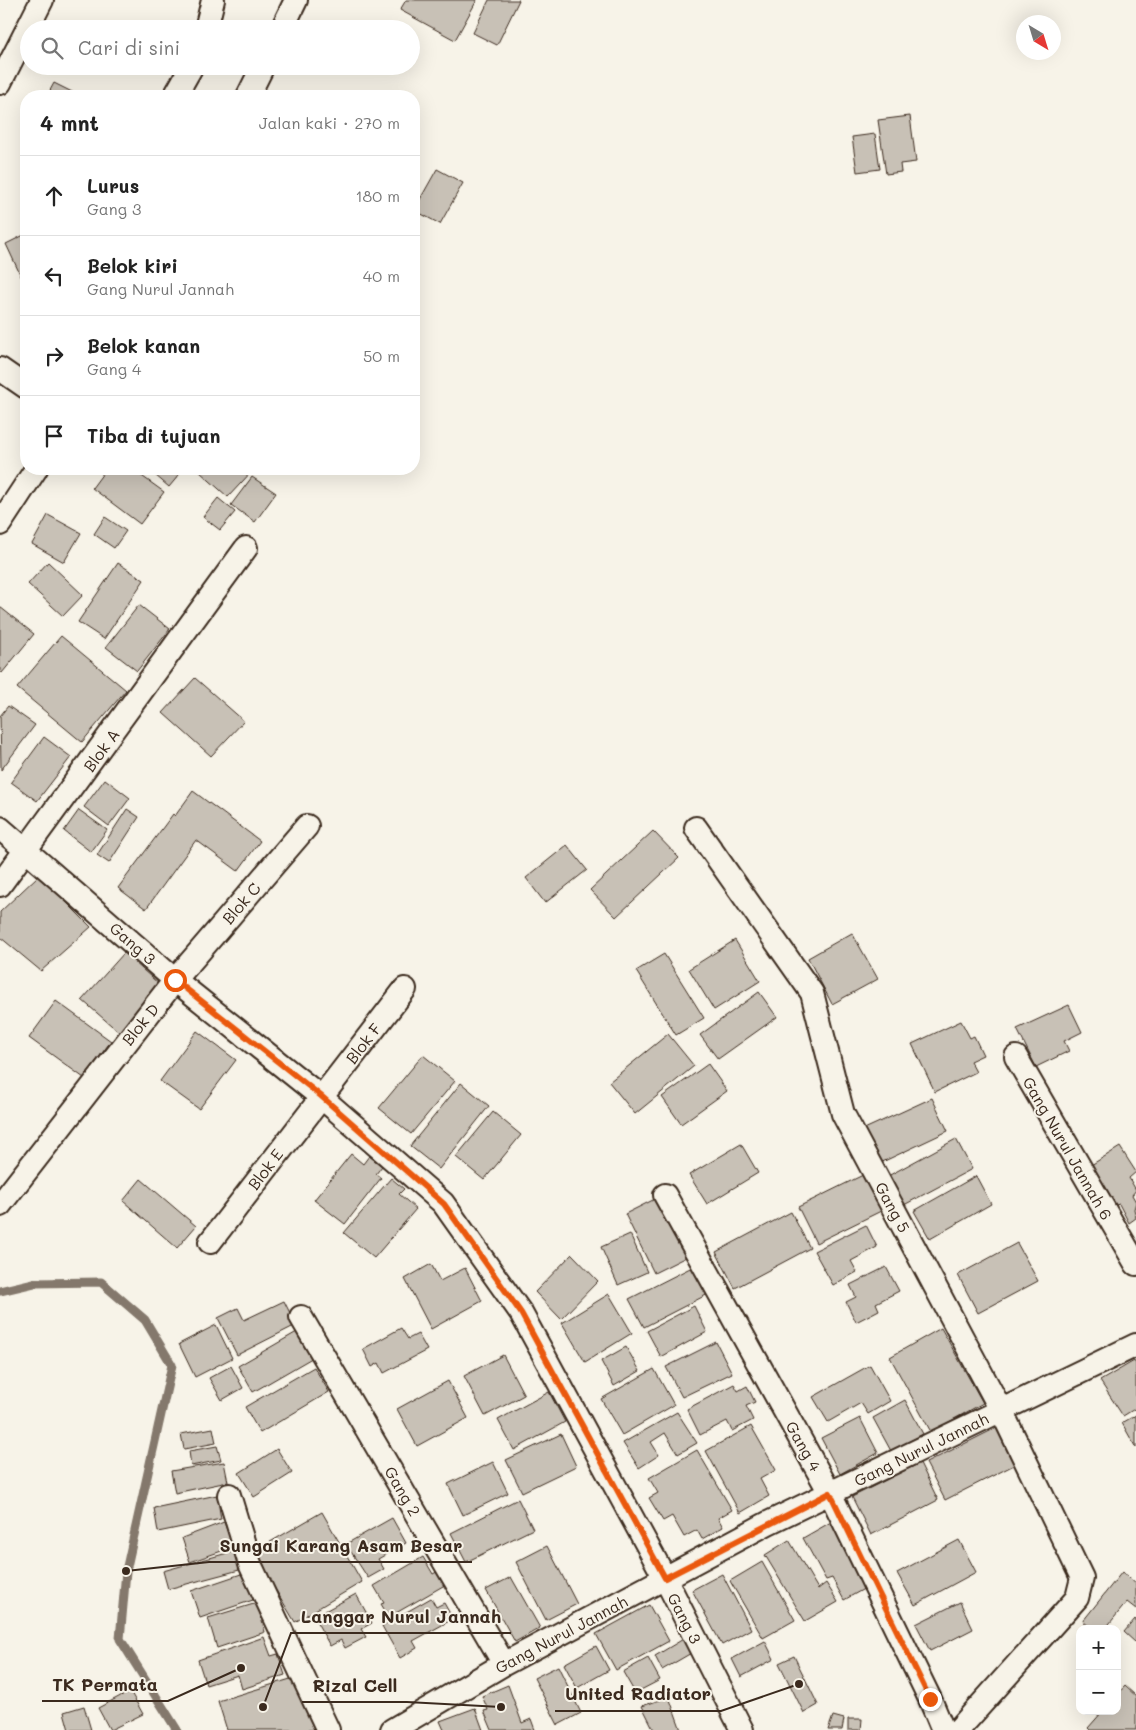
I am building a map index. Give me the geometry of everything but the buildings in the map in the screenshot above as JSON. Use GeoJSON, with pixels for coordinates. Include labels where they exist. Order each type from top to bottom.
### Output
{"type":"FeatureCollection","features":[{"type":"Feature","properties":{"kind":"street"},"geometry":{"type":"LineString","coordinates":[[32,20],[42,0]]}},
{"type":"Feature","properties":{"kind":"street"},"geometry":{"type":"LineString","coordinates":[[208,20],[213,0]]}},
{"type":"Feature","properties":{"kind":"street"},"geometry":{"type":"LineString","coordinates":[[286,20],[296,0]]}},
{"type":"Feature","properties":{"kind":"street"},"geometry":{"type":"LineString","coordinates":[[0,83],[20,43]]}},
{"type":"Feature","properties":{"kind":"street"},"geometry":{"type":"LineString","coordinates":[[178,90],[187,75]]}},
{"type":"Feature","properties":{"kind":"street"},"geometry":{"type":"LineString","coordinates":[[251,90],[258,75]]}},
{"type":"Feature","properties":{"kind":"street"},"geometry":{"type":"LineString","coordinates":[[0,369],[20,383]]}},
{"type":"Feature","properties":{"kind":"street"},"geometry":{"type":"LineString","coordinates":[[0,524],[32,475]]}},
{"type":"Feature","properties":{"kind":"street","name":"Blok A"},"geometry":{"type":"LineString","coordinates":[[0,885],[27,851],[246,548]]}},
{"type":"Feature","properties":{"kind":"street","name":"Blok C"},"geometry":{"type":"LineString","coordinates":[[175,980],[307,826]]}},
{"type":"Feature","properties":{"kind":"street","name":"Gang 3"},"geometry":{"type":"LineString","coordinates":[[0,828],[175,980],[321,1096],[444,1204],[521,1313],[665,1578],[742,1730]]}},
{"type":"Feature","properties":{"kind":"street","name":"Gang 5"},"geometry":{"type":"LineString","coordinates":[[696,828],[812,993],[844,1114],[1001,1410],[1082,1578],[1077,1598],[958,1730]]}},
{"type":"Feature","properties":{"kind":"street","name":"Blok D"},"geometry":{"type":"LineString","coordinates":[[0,1205],[175,980]]}},
{"type":"Feature","properties":{"kind":"street","name":"Blok F"},"geometry":{"type":"LineString","coordinates":[[321,1096],[405,989]]}},
{"type":"Feature","properties":{"kind":"street","name":"Gang Nurul Jannah 6"},"geometry":{"type":"LineString","coordinates":[[1016,1057],[1136,1264]]}},
{"type":"Feature","properties":{"kind":"street","name":"Blok E"},"geometry":{"type":"LineString","coordinates":[[210,1242],[321,1096]]}},
{"type":"Feature","properties":{"kind":"street","name":"Gang 4"},"geometry":{"type":"LineString","coordinates":[[665,1194],[830,1493],[930,1699],[943,1730]]}},
{"type":"Feature","properties":{"kind":"street","name":"Gang 2"},"geometry":{"type":"LineString","coordinates":[[301,1317],[504,1664]]}},
{"type":"Feature","properties":{"kind":"street","name":"Gang Nurul Jannah"},"geometry":{"type":"LineString","coordinates":[[392,1730],[504,1664],[665,1578],[830,1493],[1136,1345]]}},
{"type":"Feature","properties":{"kind":"street"},"geometry":{"type":"LineString","coordinates":[[229,1495],[250,1564],[328,1730]]}},
{"type":"Feature","properties":{"kind":"waterway"},"geometry":{"type":"LineString","coordinates":[[0,1291],[34,1283],[101,1282],[145,1320],[172,1365],[126,1571],[120,1639],[177,1730]]}},
{"type":"Feature","properties":{"kind":"place","name":"Sungai Karang Asam Besar"},"geometry":{"type":"Point","coordinates":[126,1571]}},
{"type":"Feature","properties":{"kind":"place","name":"TK Permata"},"geometry":{"type":"Point","coordinates":[241,1668]}},
{"type":"Feature","properties":{"kind":"place","name":"United Radiator"},"geometry":{"type":"Point","coordinates":[799,1684]}},
{"type":"Feature","properties":{"kind":"place","name":"Langgar Nurul Jannah"},"geometry":{"type":"Point","coordinates":[263,1707]}},
{"type":"Feature","properties":{"kind":"place","name":"Rizal Cell"},"geometry":{"type":"Point","coordinates":[501,1707]}},
{"type":"Feature","properties":{"kind":"route"},"geometry":{"type":"LineString","coordinates":[[175,980],[321,1096],[444,1204],[521,1313],[665,1578],[768,1523],[830,1493],[930,1699]]}}]}
